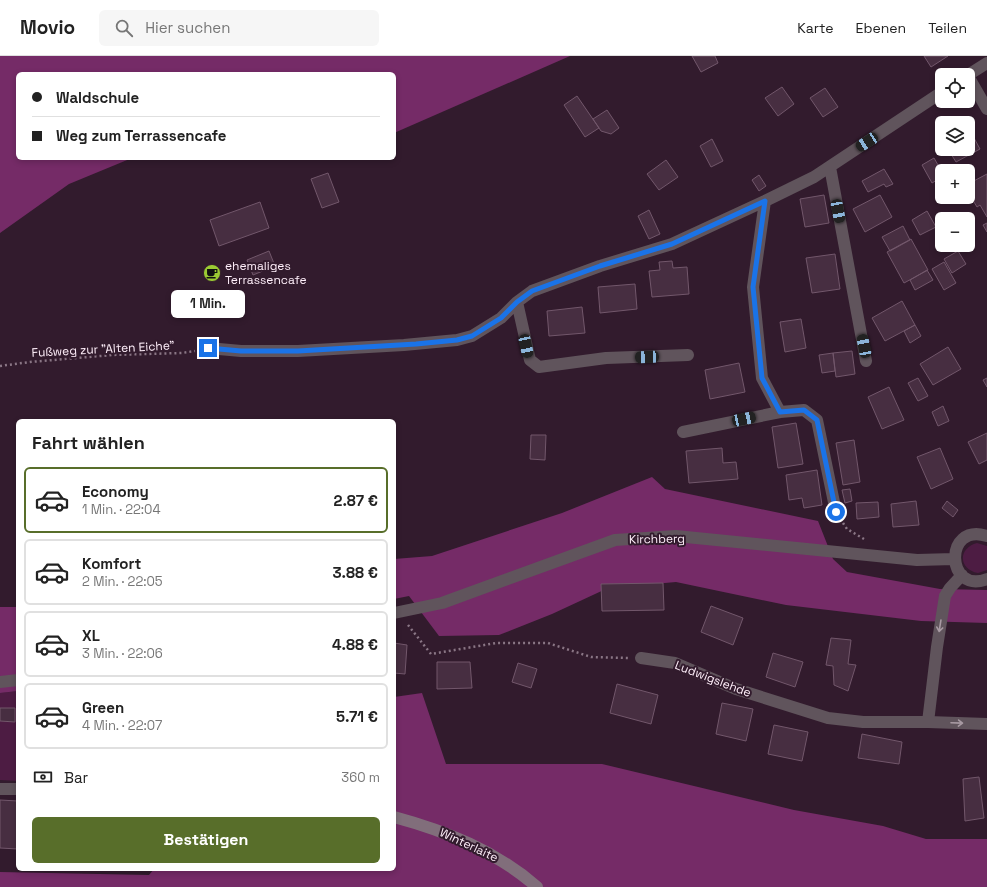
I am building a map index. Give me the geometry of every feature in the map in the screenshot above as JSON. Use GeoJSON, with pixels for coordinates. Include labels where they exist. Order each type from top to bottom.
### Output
{"type":"FeatureCollection","features":[{"type":"Feature","properties":{"kind":"street"},"geometry":{"type":"LineString","coordinates":[[975,71],[987,63]]}},
{"type":"Feature","properties":{"kind":"street"},"geometry":{"type":"LineString","coordinates":[[975,88],[987,109]]}},
{"type":"Feature","properties":{"kind":"street"},"geometry":{"type":"LineString","coordinates":[[208,348],[241,351],[298,351],[404,345],[457,340],[472,336],[501,318],[517,302],[532,291],[600,266],[672,244],[814,177],[935,97]]}},
{"type":"Feature","properties":{"kind":"street"},"geometry":{"type":"LineString","coordinates":[[830,166],[866,361]]}},
{"type":"Feature","properties":{"kind":"street"},"geometry":{"type":"LineString","coordinates":[[765,201],[753,287],[762,378],[780,412]]}},
{"type":"Feature","properties":{"kind":"street"},"geometry":{"type":"LineString","coordinates":[[517,302],[530,360],[540,367],[606,358],[688,355]]}},
{"type":"Feature","properties":{"kind":"street"},"geometry":{"type":"LineString","coordinates":[[683,432],[780,412],[804,410],[817,420],[836,512]]}},
{"type":"Feature","properties":{"kind":"street"},"geometry":{"type":"LineString","coordinates":[[987,536],[973,535],[965,539],[958,545],[954,559],[956,568],[962,575],[974,581],[983,581],[987,579]]}},
{"type":"Feature","properties":{"kind":"street","name":"Kirchberg"},"geometry":{"type":"LineString","coordinates":[[396,612],[442,603],[615,540],[676,536],[916,560],[954,559]]}},
{"type":"Feature","properties":{"kind":"street"},"geometry":{"type":"LineString","coordinates":[[928,722],[945,596],[962,575]]}},
{"type":"Feature","properties":{"kind":"street","name":"Ludwigslehde"},"geometry":{"type":"LineString","coordinates":[[640,658],[675,663],[736,689],[828,718],[863,722],[987,724]]}},
{"type":"Feature","properties":{"kind":"street"},"geometry":{"type":"LineString","coordinates":[[0,682],[16,680]]}},
{"type":"Feature","properties":{"kind":"street"},"geometry":{"type":"LineString","coordinates":[[0,788],[16,789]]}},
{"type":"Feature","properties":{"kind":"street","name":"Winterlaite"},"geometry":{"type":"LineString","coordinates":[[396,819],[428,827],[471,844],[510,866],[537,887]]}},
{"type":"Feature","properties":{"kind":"path","name":"Fußweg zur \"Alten Eiche\""},"geometry":{"type":"LineString","coordinates":[[0,366],[112,355],[182,353],[208,348]]}},
{"type":"Feature","properties":{"kind":"path"},"geometry":{"type":"LineString","coordinates":[[396,612],[431,654],[496,643],[548,643],[591,657],[640,658]]}},
{"type":"Feature","properties":{"kind":"shaded area"},"geometry":{"type":"Polygon","coordinates":[[[0,56],[570,56],[396,132],[396,72],[16,72],[16,160],[127,160],[69,184],[0,233],[0,56]]]}},
{"type":"Feature","properties":{"kind":"shaded area"},"geometry":{"type":"Polygon","coordinates":[[[652,477],[665,489],[818,521],[833,559],[847,572],[940,589],[987,590],[987,623],[921,621],[786,605],[676,582],[608,588],[552,614],[499,635],[439,636],[409,596],[396,599],[396,559],[432,556],[562,513],[652,477]]]}},
{"type":"Feature","properties":{"kind":"shaded area"},"geometry":{"type":"Polygon","coordinates":[[[977,543],[987,546],[987,570],[978,573],[971,571],[967,567],[963,558],[966,549],[977,543]]]}},
{"type":"Feature","properties":{"kind":"shaded area"},"geometry":{"type":"Polygon","coordinates":[[[0,607],[16,607],[16,691],[0,693],[0,607]]]}},
{"type":"Feature","properties":{"kind":"shaded area"},"geometry":{"type":"Polygon","coordinates":[[[16,691],[16,781],[0,780],[0,693],[16,691]]]}},
{"type":"Feature","properties":{"kind":"shaded area"},"geometry":{"type":"Polygon","coordinates":[[[422,693],[446,764],[602,764],[794,810],[883,826],[926,839],[987,839],[987,887],[0,887],[0,872],[149,875],[152,871],[396,871],[396,697],[422,693]]]}},
{"type":"Feature","properties":{"kind":"building"},"geometry":{"type":"Polygon","coordinates":[[[692,56],[715,56],[718,63],[701,72],[692,56]]]}},
{"type":"Feature","properties":{"kind":"building"},"geometry":{"type":"Polygon","coordinates":[[[924,56],[948,56],[931,67],[924,56]]]}},
{"type":"Feature","properties":{"kind":"building"},"geometry":{"type":"Polygon","coordinates":[[[782,87],[794,104],[778,116],[765,98],[782,87]]]}},
{"type":"Feature","properties":{"kind":"building"},"geometry":{"type":"Polygon","coordinates":[[[825,88],[838,107],[823,117],[810,98],[825,88]]]}},
{"type":"Feature","properties":{"kind":"building"},"geometry":{"type":"Polygon","coordinates":[[[577,96],[599,128],[585,137],[564,105],[577,96]]]}},
{"type":"Feature","properties":{"kind":"building"},"geometry":{"type":"Polygon","coordinates":[[[607,110],[619,128],[611,134],[601,131],[593,119],[607,110]]]}},
{"type":"Feature","properties":{"kind":"building"},"geometry":{"type":"Polygon","coordinates":[[[712,139],[723,161],[711,167],[700,146],[712,139]]]}},
{"type":"Feature","properties":{"kind":"building"},"geometry":{"type":"Polygon","coordinates":[[[975,140],[980,149],[975,152],[975,140]]]}},
{"type":"Feature","properties":{"kind":"building"},"geometry":{"type":"Polygon","coordinates":[[[952,156],[967,156],[956,162],[952,156]]]}},
{"type":"Feature","properties":{"kind":"building"},"geometry":{"type":"Polygon","coordinates":[[[934,158],[937,164],[935,164],[935,181],[932,183],[922,165],[934,158]]]}},
{"type":"Feature","properties":{"kind":"building"},"geometry":{"type":"Polygon","coordinates":[[[666,160],[678,177],[659,190],[647,174],[666,160]]]}},
{"type":"Feature","properties":{"kind":"building"},"geometry":{"type":"Polygon","coordinates":[[[884,169],[893,184],[886,187],[884,184],[868,192],[862,181],[884,169]]]}},
{"type":"Feature","properties":{"kind":"building"},"geometry":{"type":"Polygon","coordinates":[[[328,173],[339,202],[322,208],[311,179],[328,173]]]}},
{"type":"Feature","properties":{"kind":"building"},"geometry":{"type":"Polygon","coordinates":[[[987,174],[987,217],[980,205],[977,207],[975,204],[975,180],[987,174]]]}},
{"type":"Feature","properties":{"kind":"building"},"geometry":{"type":"Polygon","coordinates":[[[759,175],[766,186],[759,191],[752,180],[759,175]]]}},
{"type":"Feature","properties":{"kind":"building"},"geometry":{"type":"Polygon","coordinates":[[[824,195],[829,223],[805,227],[800,199],[824,195]]]}},
{"type":"Feature","properties":{"kind":"building"},"geometry":{"type":"Polygon","coordinates":[[[880,195],[892,217],[865,232],[853,209],[880,195]]]}},
{"type":"Feature","properties":{"kind":"building"},"geometry":{"type":"Polygon","coordinates":[[[260,202],[269,228],[219,246],[210,220],[260,202]]]}},
{"type":"Feature","properties":{"kind":"building"},"geometry":{"type":"Polygon","coordinates":[[[649,210],[660,234],[649,239],[638,216],[649,210]]]}},
{"type":"Feature","properties":{"kind":"building"},"geometry":{"type":"Polygon","coordinates":[[[927,211],[935,228],[920,235],[912,220],[927,211]]]}},
{"type":"Feature","properties":{"kind":"building"},"geometry":{"type":"Polygon","coordinates":[[[987,223],[987,232],[983,225],[987,223]]]}},
{"type":"Feature","properties":{"kind":"building"},"geometry":{"type":"Polygon","coordinates":[[[903,226],[910,240],[890,251],[882,237],[903,226]]]}},
{"type":"Feature","properties":{"kind":"building"},"geometry":{"type":"Polygon","coordinates":[[[911,239],[928,270],[904,283],[887,252],[911,239]]]}},
{"type":"Feature","properties":{"kind":"building"},"geometry":{"type":"Polygon","coordinates":[[[269,251],[275,266],[253,275],[247,260],[269,251]]]}},
{"type":"Feature","properties":{"kind":"building"},"geometry":{"type":"Polygon","coordinates":[[[959,252],[966,264],[952,273],[944,259],[959,252]]]}},
{"type":"Feature","properties":{"kind":"building"},"geometry":{"type":"Polygon","coordinates":[[[835,254],[840,289],[812,293],[806,258],[835,254]]]}},
{"type":"Feature","properties":{"kind":"building"},"geometry":{"type":"Polygon","coordinates":[[[672,261],[673,268],[687,267],[689,294],[652,297],[649,271],[660,270],[659,262],[672,261]]]}},
{"type":"Feature","properties":{"kind":"building"},"geometry":{"type":"Polygon","coordinates":[[[944,262],[956,283],[944,290],[932,269],[944,262]]]}},
{"type":"Feature","properties":{"kind":"building"},"geometry":{"type":"Polygon","coordinates":[[[927,270],[933,280],[915,290],[910,280],[927,270]]]}},
{"type":"Feature","properties":{"kind":"building"},"geometry":{"type":"Polygon","coordinates":[[[635,284],[637,309],[600,313],[598,287],[635,284]]]}},
{"type":"Feature","properties":{"kind":"building"},"geometry":{"type":"Polygon","coordinates":[[[902,301],[915,325],[885,341],[872,318],[902,301]]]}},
{"type":"Feature","properties":{"kind":"building"},"geometry":{"type":"Polygon","coordinates":[[[582,307],[585,333],[549,336],[547,311],[582,307]]]}},
{"type":"Feature","properties":{"kind":"building"},"geometry":{"type":"Polygon","coordinates":[[[801,319],[806,348],[785,352],[780,322],[801,319]]]}},
{"type":"Feature","properties":{"kind":"building"},"geometry":{"type":"Polygon","coordinates":[[[915,325],[921,336],[910,343],[904,331],[915,325]]]}},
{"type":"Feature","properties":{"kind":"building"},"geometry":{"type":"Polygon","coordinates":[[[948,347],[961,369],[933,385],[920,364],[948,347]]]}},
{"type":"Feature","properties":{"kind":"building"},"geometry":{"type":"Polygon","coordinates":[[[852,351],[855,374],[836,377],[833,353],[852,351]]]}},
{"type":"Feature","properties":{"kind":"building"},"geometry":{"type":"Polygon","coordinates":[[[833,353],[835,371],[822,373],[819,355],[833,353]]]}},
{"type":"Feature","properties":{"kind":"building"},"geometry":{"type":"Polygon","coordinates":[[[739,363],[745,392],[710,399],[705,370],[739,363]]]}},
{"type":"Feature","properties":{"kind":"building"},"geometry":{"type":"Polygon","coordinates":[[[918,378],[928,396],[918,401],[908,383],[918,378]]]}},
{"type":"Feature","properties":{"kind":"building"},"geometry":{"type":"Polygon","coordinates":[[[987,378],[987,387],[983,380],[987,378]]]}},
{"type":"Feature","properties":{"kind":"building"},"geometry":{"type":"Polygon","coordinates":[[[889,387],[904,420],[882,429],[868,397],[889,387]]]}},
{"type":"Feature","properties":{"kind":"building"},"geometry":{"type":"Polygon","coordinates":[[[943,406],[949,421],[938,426],[932,412],[943,406]]]}},
{"type":"Feature","properties":{"kind":"building"},"geometry":{"type":"Polygon","coordinates":[[[796,423],[803,464],[778,468],[772,427],[796,423]]]}},
{"type":"Feature","properties":{"kind":"building"},"geometry":{"type":"Polygon","coordinates":[[[987,433],[987,460],[979,464],[968,442],[987,433]]]}},
{"type":"Feature","properties":{"kind":"building"},"geometry":{"type":"Polygon","coordinates":[[[531,435],[546,435],[545,460],[530,459],[531,435]]]}},
{"type":"Feature","properties":{"kind":"building"},"geometry":{"type":"Polygon","coordinates":[[[854,440],[860,482],[843,485],[836,443],[854,440]]]}},
{"type":"Feature","properties":{"kind":"building"},"geometry":{"type":"Polygon","coordinates":[[[722,448],[723,463],[736,462],[738,479],[689,483],[686,451],[722,448]]]}},
{"type":"Feature","properties":{"kind":"building"},"geometry":{"type":"Polygon","coordinates":[[[940,448],[953,479],[931,489],[917,457],[940,448]]]}},
{"type":"Feature","properties":{"kind":"building"},"geometry":{"type":"Polygon","coordinates":[[[817,470],[822,505],[804,508],[802,498],[789,500],[786,475],[817,470]]]}},
{"type":"Feature","properties":{"kind":"building"},"geometry":{"type":"Polygon","coordinates":[[[850,489],[852,501],[845,503],[842,490],[850,489]]]}},
{"type":"Feature","properties":{"kind":"building"},"geometry":{"type":"Polygon","coordinates":[[[916,501],[919,525],[893,527],[891,504],[916,501]]]}},
{"type":"Feature","properties":{"kind":"building"},"geometry":{"type":"Polygon","coordinates":[[[947,501],[958,510],[953,517],[942,508],[947,501]]]}},
{"type":"Feature","properties":{"kind":"building"},"geometry":{"type":"Polygon","coordinates":[[[878,502],[879,517],[857,519],[856,503],[878,502]]]}},
{"type":"Feature","properties":{"kind":"building"},"geometry":{"type":"Polygon","coordinates":[[[663,583],[664,610],[602,611],[601,584],[663,583]]]}},
{"type":"Feature","properties":{"kind":"building"},"geometry":{"type":"Polygon","coordinates":[[[711,606],[743,618],[733,645],[701,632],[711,606]]]}},
{"type":"Feature","properties":{"kind":"building"},"geometry":{"type":"Polygon","coordinates":[[[831,638],[851,640],[848,664],[856,665],[848,691],[834,685],[833,666],[826,665],[831,638]]]}},
{"type":"Feature","properties":{"kind":"building"},"geometry":{"type":"Polygon","coordinates":[[[396,643],[407,645],[405,674],[396,673],[396,643]]]}},
{"type":"Feature","properties":{"kind":"building"},"geometry":{"type":"Polygon","coordinates":[[[773,653],[803,662],[795,687],[766,677],[773,653]]]}},
{"type":"Feature","properties":{"kind":"building"},"geometry":{"type":"Polygon","coordinates":[[[437,662],[470,662],[472,688],[437,689],[437,662]]]}},
{"type":"Feature","properties":{"kind":"building"},"geometry":{"type":"Polygon","coordinates":[[[518,663],[537,669],[531,688],[512,682],[518,663]]]}},
{"type":"Feature","properties":{"kind":"building"},"geometry":{"type":"Polygon","coordinates":[[[617,684],[658,695],[651,724],[610,713],[617,684]]]}},
{"type":"Feature","properties":{"kind":"building"},"geometry":{"type":"Polygon","coordinates":[[[722,703],[753,709],[746,741],[716,734],[722,703]]]}},
{"type":"Feature","properties":{"kind":"building"},"geometry":{"type":"Polygon","coordinates":[[[0,708],[15,708],[15,722],[0,721],[0,708]]]}},
{"type":"Feature","properties":{"kind":"building"},"geometry":{"type":"Polygon","coordinates":[[[774,725],[808,732],[802,761],[768,754],[774,725]]]}},
{"type":"Feature","properties":{"kind":"building"},"geometry":{"type":"Polygon","coordinates":[[[862,734],[902,742],[899,764],[858,758],[862,734]]]}},
{"type":"Feature","properties":{"kind":"building"},"geometry":{"type":"Polygon","coordinates":[[[979,777],[984,818],[965,821],[963,779],[979,777]]]}},
{"type":"Feature","properties":{"kind":"building"},"geometry":{"type":"Polygon","coordinates":[[[0,800],[16,801],[16,849],[0,848],[0,800]]]}},
{"type":"Feature","properties":{"kind":"place","name":"ehemaliges Terrassencafe"},"geometry":{"type":"Point","coordinates":[212,273]}},
{"type":"Feature","properties":{"kind":"route"},"geometry":{"type":"LineString","coordinates":[[208,348],[241,351],[298,351],[404,345],[457,340],[472,336],[501,318],[517,302],[532,291],[600,266],[672,244],[765,201],[753,287],[762,378],[780,412],[804,410],[817,420],[836,512]]}}]}
